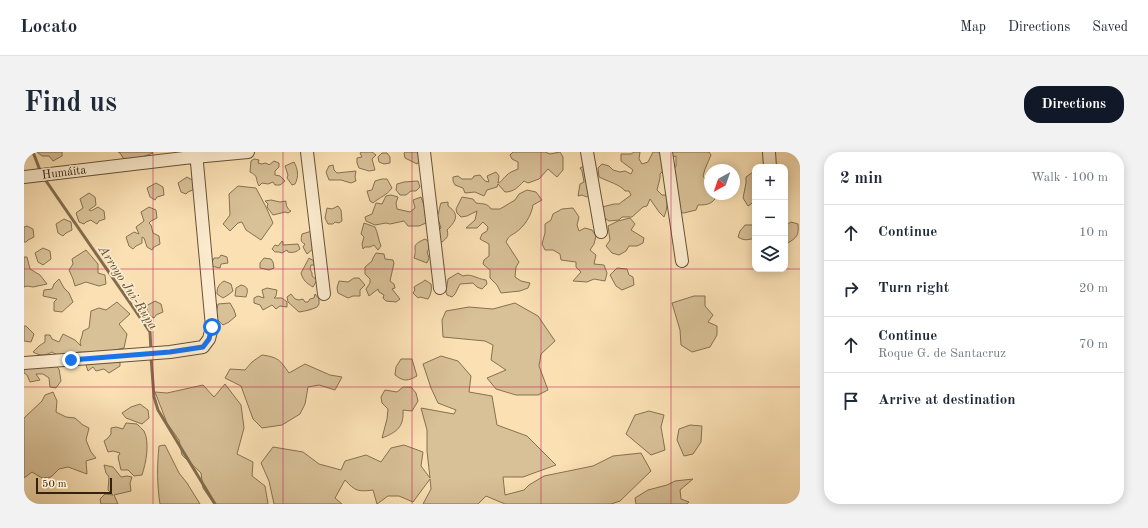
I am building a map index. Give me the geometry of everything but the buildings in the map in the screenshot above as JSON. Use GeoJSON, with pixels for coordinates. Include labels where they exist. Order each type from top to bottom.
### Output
{"type":"FeatureCollection","features":[{"type":"Feature","properties":{"kind":"street","name":"Humáita"},"geometry":{"type":"LineString","coordinates":[[24,177],[196,154],[248,152]]}},
{"type":"Feature","properties":{"kind":"street"},"geometry":{"type":"LineString","coordinates":[[307,152],[324,294]]}},
{"type":"Feature","properties":{"kind":"street"},"geometry":{"type":"LineString","coordinates":[[424,152],[440,288]]}},
{"type":"Feature","properties":{"kind":"street"},"geometry":{"type":"LineString","coordinates":[[587,152],[601,232]]}},
{"type":"Feature","properties":{"kind":"street"},"geometry":{"type":"LineString","coordinates":[[666,152],[682,261]]}},
{"type":"Feature","properties":{"kind":"street"},"geometry":{"type":"LineString","coordinates":[[769,152],[770,164]]}},
{"type":"Feature","properties":{"kind":"street"},"geometry":{"type":"LineString","coordinates":[[24,363],[141,355],[203,347],[209,339],[212,327],[196,154]]}},
{"type":"Feature","properties":{"kind":"shaded area"},"geometry":{"type":"Polygon","coordinates":[[[37,152],[62,152],[62,156],[53,161],[49,156],[42,156],[37,152]]]}},
{"type":"Feature","properties":{"kind":"shaded area"},"geometry":{"type":"Polygon","coordinates":[[[118,152],[153,153],[142,157],[139,162],[123,158],[118,152]]]}},
{"type":"Feature","properties":{"kind":"shaded area"},"geometry":{"type":"Polygon","coordinates":[[[372,152],[376,155],[372,159],[375,170],[369,171],[359,168],[357,158],[362,157],[360,153],[372,152]]]}},
{"type":"Feature","properties":{"kind":"shaded area"},"geometry":{"type":"Polygon","coordinates":[[[405,152],[420,152],[421,158],[417,164],[405,158],[405,152]]]}},
{"type":"Feature","properties":{"kind":"shaded area"},"geometry":{"type":"Polygon","coordinates":[[[513,152],[545,152],[550,154],[560,152],[563,157],[563,170],[557,177],[548,169],[539,179],[528,183],[524,181],[516,189],[508,192],[505,192],[498,184],[497,187],[487,190],[484,196],[475,192],[465,193],[463,188],[455,185],[453,177],[458,176],[462,179],[472,179],[474,176],[480,175],[485,181],[489,182],[487,176],[496,172],[499,176],[498,183],[502,181],[509,174],[518,169],[518,162],[512,159],[510,155],[513,152]]]}},
{"type":"Feature","properties":{"kind":"shaded area"},"geometry":{"type":"Polygon","coordinates":[[[634,152],[640,152],[639,159],[642,164],[648,162],[653,152],[661,152],[665,169],[660,174],[657,190],[662,195],[666,195],[667,204],[664,217],[650,199],[647,206],[643,207],[632,217],[622,217],[619,220],[609,221],[603,217],[602,207],[619,204],[631,195],[629,191],[625,191],[617,185],[599,177],[598,168],[602,164],[609,166],[613,170],[620,172],[625,171],[631,174],[633,170],[621,161],[621,154],[631,154],[634,152]]]}},
{"type":"Feature","properties":{"kind":"shaded area"},"geometry":{"type":"Polygon","coordinates":[[[667,152],[709,152],[711,155],[707,164],[704,164],[704,200],[714,200],[707,204],[698,205],[696,210],[684,213],[677,212],[673,171],[676,166],[676,156],[669,158],[667,152]]]}},
{"type":"Feature","properties":{"kind":"shaded area"},"geometry":{"type":"Polygon","coordinates":[[[382,153],[387,153],[390,157],[390,163],[384,164],[379,162],[378,157],[382,153]]]}},
{"type":"Feature","properties":{"kind":"shaded area"},"geometry":{"type":"Polygon","coordinates":[[[254,159],[259,160],[258,163],[262,164],[265,163],[269,165],[274,161],[279,163],[279,167],[275,171],[275,175],[280,176],[285,181],[280,185],[275,185],[273,182],[268,184],[262,183],[259,186],[256,176],[250,172],[251,161],[254,159]]]}},
{"type":"Feature","properties":{"kind":"shaded area"},"geometry":{"type":"Polygon","coordinates":[[[294,162],[297,170],[297,176],[295,184],[292,185],[287,178],[288,175],[285,166],[294,162]]]}},
{"type":"Feature","properties":{"kind":"shaded area"},"geometry":{"type":"Polygon","coordinates":[[[333,165],[334,170],[337,173],[356,171],[356,181],[351,183],[341,180],[329,180],[326,172],[329,166],[333,165]]]}},
{"type":"Feature","properties":{"kind":"shaded area"},"geometry":{"type":"Polygon","coordinates":[[[586,165],[591,195],[587,197],[582,195],[578,196],[580,184],[584,182],[580,168],[586,165]]]}},
{"type":"Feature","properties":{"kind":"shaded area"},"geometry":{"type":"Polygon","coordinates":[[[752,173],[752,203],[748,206],[743,198],[746,177],[752,173]]]}},
{"type":"Feature","properties":{"kind":"shaded area"},"geometry":{"type":"Polygon","coordinates":[[[187,177],[194,181],[195,189],[186,194],[181,192],[178,183],[187,177]]]}},
{"type":"Feature","properties":{"kind":"shaded area"},"geometry":{"type":"Polygon","coordinates":[[[387,179],[392,188],[373,203],[370,201],[367,191],[372,190],[375,181],[387,179]]]}},
{"type":"Feature","properties":{"kind":"shaded area"},"geometry":{"type":"Polygon","coordinates":[[[418,181],[420,187],[416,191],[411,191],[406,195],[400,195],[396,190],[397,184],[418,181]]]}},
{"type":"Feature","properties":{"kind":"shaded area"},"geometry":{"type":"Polygon","coordinates":[[[156,183],[163,187],[164,195],[157,197],[155,200],[150,197],[147,188],[156,183]]]}},
{"type":"Feature","properties":{"kind":"shaded area"},"geometry":{"type":"Polygon","coordinates":[[[238,186],[256,188],[273,223],[261,240],[246,230],[242,222],[238,223],[230,231],[223,224],[230,215],[229,194],[238,186]]]}},
{"type":"Feature","properties":{"kind":"shaded area"},"geometry":{"type":"Polygon","coordinates":[[[527,190],[536,192],[542,200],[533,205],[531,213],[525,224],[510,236],[506,242],[519,262],[516,267],[515,277],[521,281],[530,283],[528,288],[520,291],[501,293],[497,285],[490,278],[490,270],[483,264],[484,260],[489,256],[489,244],[480,239],[482,234],[487,231],[488,227],[483,222],[477,228],[466,228],[475,220],[477,211],[461,217],[457,213],[456,209],[462,197],[473,199],[476,203],[487,205],[491,209],[500,209],[515,200],[519,194],[527,190]]]}},
{"type":"Feature","properties":{"kind":"shaded area"},"geometry":{"type":"Polygon","coordinates":[[[89,193],[95,197],[96,205],[89,210],[91,211],[98,207],[104,211],[105,219],[99,221],[97,224],[91,220],[84,224],[79,222],[76,213],[83,208],[80,199],[89,193]]]}},
{"type":"Feature","properties":{"kind":"shaded area"},"geometry":{"type":"Polygon","coordinates":[[[391,195],[398,197],[396,203],[397,209],[410,212],[415,208],[413,200],[421,197],[425,208],[426,223],[419,226],[408,226],[404,221],[375,225],[366,221],[365,217],[372,214],[376,203],[382,204],[386,196],[391,195]]]}},
{"type":"Feature","properties":{"kind":"shaded area"},"geometry":{"type":"Polygon","coordinates":[[[271,200],[280,202],[286,201],[287,207],[291,211],[288,213],[285,212],[273,215],[267,207],[268,204],[265,201],[271,200]]]}},
{"type":"Feature","properties":{"kind":"shaded area"},"geometry":{"type":"Polygon","coordinates":[[[448,202],[448,206],[456,215],[454,221],[447,230],[447,237],[442,242],[438,239],[438,230],[441,228],[437,216],[441,203],[448,202]]]}},
{"type":"Feature","properties":{"kind":"shaded area"},"geometry":{"type":"Polygon","coordinates":[[[338,206],[341,210],[342,221],[339,223],[335,222],[333,224],[328,224],[325,218],[327,208],[332,209],[338,206]]]}},
{"type":"Feature","properties":{"kind":"shaded area"},"geometry":{"type":"Polygon","coordinates":[[[149,207],[156,210],[157,218],[149,223],[153,233],[159,236],[160,244],[152,250],[147,247],[144,238],[142,237],[142,243],[133,249],[129,246],[126,237],[134,232],[139,234],[136,227],[144,221],[141,212],[149,207]]]}},
{"type":"Feature","properties":{"kind":"shaded area"},"geometry":{"type":"Polygon","coordinates":[[[573,208],[579,217],[577,225],[579,231],[585,228],[592,230],[596,236],[594,244],[590,250],[596,255],[594,264],[604,265],[607,273],[605,281],[594,279],[587,282],[573,281],[581,272],[576,267],[576,262],[561,260],[560,254],[553,250],[545,250],[542,244],[545,233],[545,224],[551,220],[553,214],[562,209],[573,208]]]}},
{"type":"Feature","properties":{"kind":"shaded area"},"geometry":{"type":"Polygon","coordinates":[[[630,218],[635,224],[631,230],[644,238],[643,243],[637,246],[629,246],[626,251],[619,255],[612,253],[606,246],[610,240],[608,226],[618,221],[630,218]]]}},
{"type":"Feature","properties":{"kind":"shaded area"},"geometry":{"type":"Polygon","coordinates":[[[64,219],[71,222],[72,230],[63,236],[58,233],[56,224],[64,219]]]}},
{"type":"Feature","properties":{"kind":"shaded area"},"geometry":{"type":"Polygon","coordinates":[[[791,222],[798,224],[798,234],[788,243],[788,236],[788,224],[791,222]]]}},
{"type":"Feature","properties":{"kind":"shaded area"},"geometry":{"type":"Polygon","coordinates":[[[364,223],[375,227],[381,246],[378,250],[374,245],[363,249],[362,244],[364,237],[361,234],[364,223]]]}},
{"type":"Feature","properties":{"kind":"shaded area"},"geometry":{"type":"Polygon","coordinates":[[[745,225],[752,225],[752,239],[746,240],[738,237],[740,231],[745,225]]]}},
{"type":"Feature","properties":{"kind":"shaded area"},"geometry":{"type":"Polygon","coordinates":[[[27,226],[33,229],[34,237],[24,242],[24,227],[27,226]]]}},
{"type":"Feature","properties":{"kind":"shaded area"},"geometry":{"type":"Polygon","coordinates":[[[312,231],[314,248],[307,254],[303,247],[305,244],[301,240],[302,234],[312,231]]]}},
{"type":"Feature","properties":{"kind":"shaded area"},"geometry":{"type":"Polygon","coordinates":[[[425,239],[430,242],[427,252],[429,258],[427,263],[414,258],[417,243],[425,239]]]}},
{"type":"Feature","properties":{"kind":"shaded area"},"geometry":{"type":"Polygon","coordinates":[[[282,241],[283,245],[298,244],[300,249],[296,252],[288,252],[287,250],[282,253],[275,252],[272,249],[275,245],[278,246],[282,241]]]}},
{"type":"Feature","properties":{"kind":"shaded area"},"geometry":{"type":"Polygon","coordinates":[[[43,248],[50,251],[51,259],[43,265],[38,262],[35,253],[43,248]]]}},
{"type":"Feature","properties":{"kind":"shaded area"},"geometry":{"type":"Polygon","coordinates":[[[86,250],[98,264],[98,273],[105,275],[106,284],[99,286],[86,282],[75,286],[69,270],[73,264],[72,259],[86,250]]]}},
{"type":"Feature","properties":{"kind":"shaded area"},"geometry":{"type":"Polygon","coordinates":[[[376,253],[384,254],[385,259],[393,260],[394,263],[390,281],[394,284],[395,288],[392,289],[400,299],[396,302],[386,301],[383,298],[384,295],[379,292],[378,289],[369,296],[366,289],[370,283],[370,279],[365,274],[365,267],[372,261],[376,253]]]}},
{"type":"Feature","properties":{"kind":"shaded area"},"geometry":{"type":"Polygon","coordinates":[[[221,255],[227,257],[228,263],[221,264],[220,268],[211,266],[214,258],[219,258],[221,255]]]}},
{"type":"Feature","properties":{"kind":"shaded area"},"geometry":{"type":"Polygon","coordinates":[[[24,257],[27,257],[30,269],[40,275],[47,284],[24,287],[24,257]]]}},
{"type":"Feature","properties":{"kind":"shaded area"},"geometry":{"type":"Polygon","coordinates":[[[264,258],[271,259],[274,268],[269,270],[260,268],[260,263],[264,258]]]}},
{"type":"Feature","properties":{"kind":"shaded area"},"geometry":{"type":"Polygon","coordinates":[[[309,258],[314,261],[315,265],[311,265],[310,269],[312,276],[317,280],[313,287],[305,281],[301,273],[309,258]]]}},
{"type":"Feature","properties":{"kind":"shaded area"},"geometry":{"type":"Polygon","coordinates":[[[617,268],[627,269],[629,275],[633,277],[634,285],[622,290],[616,286],[610,275],[617,268]]]}},
{"type":"Feature","properties":{"kind":"shaded area"},"geometry":{"type":"Polygon","coordinates":[[[458,273],[463,276],[466,275],[486,280],[487,284],[482,289],[473,283],[460,284],[452,297],[447,295],[448,279],[458,273]]]}},
{"type":"Feature","properties":{"kind":"shaded area"},"geometry":{"type":"Polygon","coordinates":[[[354,278],[359,278],[365,285],[360,290],[360,296],[348,298],[338,293],[337,288],[339,281],[348,282],[354,278]]]}},
{"type":"Feature","properties":{"kind":"shaded area"},"geometry":{"type":"Polygon","coordinates":[[[59,279],[69,293],[73,302],[62,312],[54,311],[54,302],[57,299],[43,296],[44,290],[52,289],[54,284],[59,279]]]}},
{"type":"Feature","properties":{"kind":"shaded area"},"geometry":{"type":"Polygon","coordinates":[[[425,280],[431,284],[430,295],[428,299],[418,298],[413,293],[415,290],[414,287],[425,280]]]}},
{"type":"Feature","properties":{"kind":"shaded area"},"geometry":{"type":"Polygon","coordinates":[[[224,281],[231,284],[233,291],[223,298],[217,294],[217,292],[219,285],[224,281]]]}},
{"type":"Feature","properties":{"kind":"shaded area"},"geometry":{"type":"Polygon","coordinates":[[[241,285],[247,289],[246,297],[235,296],[236,288],[241,285]]]}},
{"type":"Feature","properties":{"kind":"shaded area"},"geometry":{"type":"Polygon","coordinates":[[[267,288],[277,290],[274,298],[282,298],[287,302],[287,307],[280,306],[276,309],[272,305],[263,310],[260,305],[254,303],[254,298],[258,296],[264,298],[262,290],[267,288]]]}},
{"type":"Feature","properties":{"kind":"shaded area"},"geometry":{"type":"Polygon","coordinates":[[[291,294],[295,299],[303,299],[305,302],[308,302],[310,299],[314,298],[315,294],[319,299],[319,304],[315,308],[299,312],[288,302],[287,297],[291,294]]]}},
{"type":"Feature","properties":{"kind":"shaded area"},"geometry":{"type":"Polygon","coordinates":[[[694,296],[705,296],[705,306],[713,315],[708,322],[717,326],[717,335],[710,347],[692,352],[681,345],[680,330],[672,303],[694,296]]]}},
{"type":"Feature","properties":{"kind":"shaded area"},"geometry":{"type":"Polygon","coordinates":[[[155,301],[161,304],[163,312],[156,315],[154,318],[149,315],[146,306],[155,301]]]}},
{"type":"Feature","properties":{"kind":"shaded area"},"geometry":{"type":"Polygon","coordinates":[[[117,302],[130,314],[119,324],[127,334],[124,348],[102,354],[83,352],[63,356],[52,352],[42,355],[33,352],[45,342],[45,335],[50,335],[52,339],[59,342],[63,334],[75,340],[81,346],[80,342],[83,331],[89,328],[91,311],[99,308],[106,310],[117,302]]]}},
{"type":"Feature","properties":{"kind":"shaded area"},"geometry":{"type":"Polygon","coordinates":[[[230,303],[236,316],[223,325],[216,318],[218,304],[230,303]]]}},
{"type":"Feature","properties":{"kind":"shaded area"},"geometry":{"type":"Polygon","coordinates":[[[515,303],[538,316],[555,341],[541,354],[539,366],[548,390],[538,395],[516,395],[496,389],[487,378],[506,370],[491,360],[493,345],[485,341],[443,337],[442,320],[446,311],[469,307],[493,309],[515,303]]]}},
{"type":"Feature","properties":{"kind":"shaded area"},"geometry":{"type":"Polygon","coordinates":[[[24,326],[26,326],[34,334],[31,342],[24,341],[24,326]]]}},
{"type":"Feature","properties":{"kind":"shaded area"},"geometry":{"type":"Polygon","coordinates":[[[262,355],[278,360],[289,373],[305,364],[330,375],[342,377],[335,390],[319,385],[308,387],[305,404],[300,414],[282,425],[262,428],[253,419],[241,386],[225,378],[230,369],[245,370],[252,362],[262,355]]]}},
{"type":"Feature","properties":{"kind":"shaded area"},"geometry":{"type":"Polygon","coordinates":[[[441,356],[458,361],[471,376],[469,392],[492,396],[497,425],[527,436],[556,465],[523,477],[503,477],[505,495],[524,490],[529,485],[544,476],[593,466],[613,456],[641,453],[651,471],[620,501],[611,504],[505,504],[486,496],[478,504],[423,504],[431,489],[430,479],[413,502],[399,496],[388,496],[377,504],[373,490],[357,490],[345,480],[335,498],[342,504],[274,504],[269,481],[261,463],[273,447],[303,452],[319,464],[341,470],[345,461],[366,455],[381,462],[391,448],[404,445],[423,452],[421,466],[430,478],[427,451],[427,430],[421,408],[454,414],[456,410],[438,403],[423,364],[441,356]]]}},
{"type":"Feature","properties":{"kind":"shaded area"},"geometry":{"type":"Polygon","coordinates":[[[401,359],[412,359],[417,376],[406,380],[395,375],[396,367],[401,359]]]}},
{"type":"Feature","properties":{"kind":"shaded area"},"geometry":{"type":"Polygon","coordinates":[[[120,361],[120,366],[109,373],[104,369],[96,371],[93,367],[88,371],[86,365],[93,362],[120,361]]]}},
{"type":"Feature","properties":{"kind":"shaded area"},"geometry":{"type":"Polygon","coordinates":[[[54,364],[59,369],[61,381],[56,388],[50,387],[49,378],[43,374],[36,374],[40,380],[30,382],[27,375],[24,373],[24,367],[54,364]]]}},
{"type":"Feature","properties":{"kind":"shaded area"},"geometry":{"type":"Polygon","coordinates":[[[225,384],[241,405],[244,428],[237,454],[253,462],[252,476],[265,486],[268,504],[214,504],[203,488],[201,473],[182,455],[179,440],[167,423],[155,392],[167,393],[203,385],[214,397],[225,384]]]}},
{"type":"Feature","properties":{"kind":"shaded area"},"geometry":{"type":"Polygon","coordinates":[[[403,387],[411,387],[416,393],[418,401],[412,411],[403,410],[401,425],[396,431],[382,438],[388,409],[382,403],[381,397],[385,390],[397,392],[403,387]]]}},
{"type":"Feature","properties":{"kind":"shaded area"},"geometry":{"type":"Polygon","coordinates":[[[53,392],[57,401],[56,412],[66,417],[75,418],[89,428],[86,440],[91,452],[96,458],[86,461],[87,474],[68,467],[59,469],[51,477],[42,478],[32,472],[24,478],[24,418],[42,401],[45,395],[53,392]]]}},
{"type":"Feature","properties":{"kind":"shaded area"},"geometry":{"type":"Polygon","coordinates":[[[140,404],[148,410],[149,418],[142,424],[126,418],[122,413],[131,407],[140,404]]]}},
{"type":"Feature","properties":{"kind":"shaded area"},"geometry":{"type":"Polygon","coordinates":[[[649,411],[664,415],[661,427],[665,450],[651,455],[626,434],[635,415],[649,411]]]}},
{"type":"Feature","properties":{"kind":"shaded area"},"geometry":{"type":"Polygon","coordinates":[[[126,423],[137,424],[144,431],[146,436],[147,453],[142,475],[134,476],[128,470],[121,470],[118,457],[120,453],[113,451],[108,452],[104,441],[111,434],[111,428],[116,427],[123,429],[126,423]]]}},
{"type":"Feature","properties":{"kind":"shaded area"},"geometry":{"type":"Polygon","coordinates":[[[690,425],[702,426],[701,442],[693,454],[684,456],[677,440],[679,429],[690,425]]]}},
{"type":"Feature","properties":{"kind":"shaded area"},"geometry":{"type":"Polygon","coordinates":[[[165,445],[179,473],[200,504],[160,504],[158,453],[159,446],[165,445]]]}},
{"type":"Feature","properties":{"kind":"shaded area"},"geometry":{"type":"Polygon","coordinates":[[[104,465],[113,467],[121,477],[132,477],[130,483],[131,491],[114,495],[118,504],[101,504],[100,499],[105,494],[113,495],[108,490],[109,477],[106,473],[104,465]]]}},
{"type":"Feature","properties":{"kind":"shaded area"},"geometry":{"type":"Polygon","coordinates":[[[693,479],[680,490],[681,499],[689,502],[687,504],[636,504],[635,498],[648,490],[667,485],[675,481],[693,479]]]}},
{"type":"Feature","properties":{"kind":"waterway","name":"Arroyo Jui-Rupa"},"geometry":{"type":"LineString","coordinates":[[33,152],[41,173]]}},
{"type":"Feature","properties":{"kind":"waterway","name":"Arroyo Jui-Rupa"},"geometry":{"type":"LineString","coordinates":[[44,178],[150,332],[151,351]]}},
{"type":"Feature","properties":{"kind":"waterway","name":"Arroyo Jui-Rupa"},"geometry":{"type":"LineString","coordinates":[[151,357],[154,397],[158,410],[215,504]]}},
{"type":"Feature","properties":{"kind":"route"},"geometry":{"type":"LineString","coordinates":[[71,360],[170,352],[203,347],[209,339],[212,327]]}}]}
